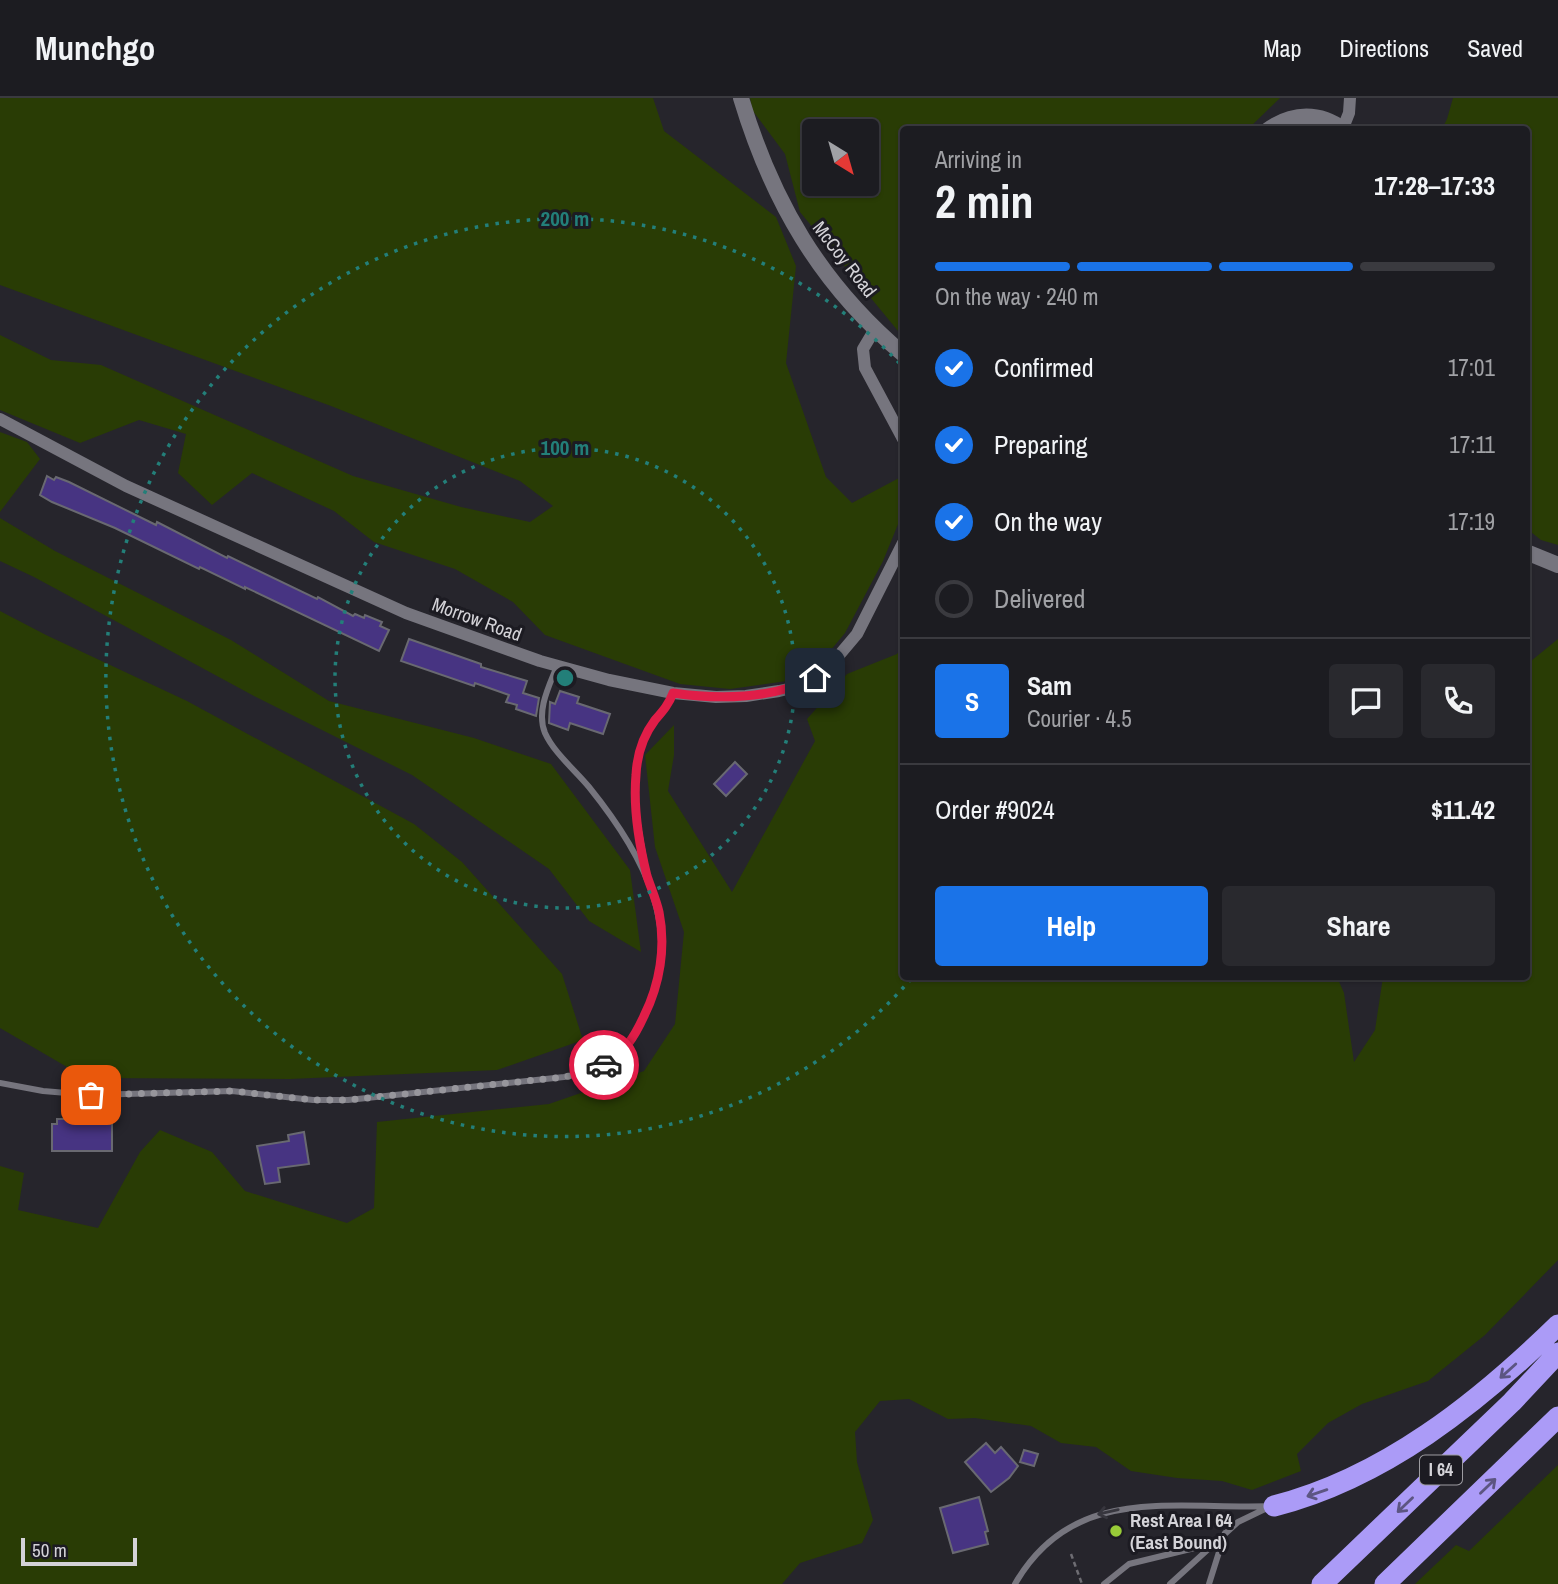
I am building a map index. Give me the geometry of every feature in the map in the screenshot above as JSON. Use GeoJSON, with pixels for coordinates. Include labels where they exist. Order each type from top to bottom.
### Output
{"type":"FeatureCollection","features":[{"type":"Feature","properties":{"kind":"highway"},"geometry":{"type":"LineString","coordinates":[[1274,1506],[1334,1487],[1407,1448],[1491,1386],[1558,1325]]}},
{"type":"Feature","properties":{"kind":"highway","name":"I 64"},"geometry":{"type":"LineString","coordinates":[[1322,1584],[1492,1421],[1558,1353]]}},
{"type":"Feature","properties":{"kind":"highway","name":"I 64"},"geometry":{"type":"LineString","coordinates":[[1385,1584],[1558,1417]]}},
{"type":"Feature","properties":{"kind":"street","name":"McCoy Road"},"geometry":{"type":"LineString","coordinates":[[741,98],[761,157],[787,215],[825,273],[875,329],[900,351]]}},
{"type":"Feature","properties":{"kind":"street"},"geometry":{"type":"LineString","coordinates":[[1345,126],[1350,98]]}},
{"type":"Feature","properties":{"kind":"street"},"geometry":{"type":"LineString","coordinates":[[1274,126],[1284,120],[1310,116],[1326,119],[1339,126]]}},
{"type":"Feature","properties":{"kind":"street"},"geometry":{"type":"LineString","coordinates":[[875,329],[863,349],[865,368],[900,433]]}},
{"type":"Feature","properties":{"kind":"street","name":"Morrow Road"},"geometry":{"type":"LineString","coordinates":[[0,419],[126,485],[374,599],[469,637],[557,666],[673,693],[716,697],[746,696],[788,689],[815,678],[830,666],[857,634],[900,549]]}},
{"type":"Feature","properties":{"kind":"street"},"geometry":{"type":"LineString","coordinates":[[1530,554],[1558,565]]}},
{"type":"Feature","properties":{"kind":"lane"},"geometry":{"type":"LineString","coordinates":[[557,666],[543,707],[544,730],[557,751],[600,801],[647,876]]}},
{"type":"Feature","properties":{"kind":"lane"},"geometry":{"type":"LineString","coordinates":[[0,1083],[43,1091],[91,1095],[232,1091],[313,1100],[348,1100],[582,1074],[610,1062],[631,1042],[653,995],[660,964],[661,932],[657,907],[647,876],[635,805],[637,762],[645,736],[673,693]]}},
{"type":"Feature","properties":{"kind":"lane"},"geometry":{"type":"LineString","coordinates":[[1015,1584],[1038,1551],[1058,1533],[1082,1520],[1108,1511],[1142,1506],[1274,1506]]}},
{"type":"Feature","properties":{"kind":"lane"},"geometry":{"type":"LineString","coordinates":[[1170,1584],[1226,1532],[1252,1514],[1274,1506]]}},
{"type":"Feature","properties":{"kind":"lane"},"geometry":{"type":"LineString","coordinates":[[1209,1584],[1226,1532]]}},
{"type":"Feature","properties":{"kind":"lane"},"geometry":{"type":"LineString","coordinates":[[1104,1584],[1129,1564],[1213,1543]]}},
{"type":"Feature","properties":{"kind":"path"},"geometry":{"type":"LineString","coordinates":[[1071,1554],[1082,1584]]}},
{"type":"Feature","properties":{"kind":"green space"},"geometry":{"type":"Polygon","coordinates":[[[0,98],[653,98],[664,131],[776,217],[796,266],[786,363],[826,477],[852,503],[899,478],[900,519],[883,561],[845,633],[820,663],[787,681],[730,689],[680,684],[545,635],[513,602],[455,569],[374,542],[334,511],[252,473],[212,505],[178,473],[186,434],[139,420],[80,443],[0,410],[0,335],[51,360],[101,365],[353,476],[461,507],[530,522],[553,506],[520,481],[331,406],[0,285],[0,98]]]}},
{"type":"Feature","properties":{"kind":"green space"},"geometry":{"type":"Polygon","coordinates":[[[750,98],[1280,98],[1251,126],[900,126],[900,333],[800,212],[785,154],[753,111],[750,98]]]}},
{"type":"Feature","properties":{"kind":"green space"},"geometry":{"type":"Polygon","coordinates":[[[1453,98],[1558,98],[1558,545],[1541,540],[1530,531],[1530,126],[1444,126],[1453,98]]]}},
{"type":"Feature","properties":{"kind":"green space"},"geometry":{"type":"Polygon","coordinates":[[[0,432],[27,442],[40,459],[0,512],[0,432]]]}},
{"type":"Feature","properties":{"kind":"green space"},"geometry":{"type":"Polygon","coordinates":[[[0,518],[55,551],[231,640],[329,701],[474,738],[551,764],[630,870],[641,952],[589,921],[549,869],[412,775],[254,696],[0,561],[0,518]]]}},
{"type":"Feature","properties":{"kind":"green space"},"geometry":{"type":"Polygon","coordinates":[[[0,611],[187,701],[414,824],[462,862],[562,974],[583,1040],[497,1070],[290,1079],[86,1078],[0,1028],[0,611]]]}},
{"type":"Feature","properties":{"kind":"green space"},"geometry":{"type":"Polygon","coordinates":[[[1558,639],[1558,1260],[1485,1335],[1428,1381],[1362,1404],[1328,1423],[1297,1454],[1301,1471],[1252,1490],[1222,1481],[1131,1471],[1096,1447],[1061,1443],[1031,1426],[975,1418],[948,1419],[909,1399],[880,1401],[855,1432],[857,1462],[873,1520],[862,1543],[800,1563],[782,1584],[0,1584],[0,1166],[24,1173],[18,1210],[98,1228],[140,1152],[160,1130],[212,1152],[245,1191],[347,1223],[374,1208],[377,1122],[549,1104],[644,1071],[675,1024],[684,932],[655,847],[645,755],[674,725],[674,755],[668,791],[732,892],[815,741],[807,719],[847,674],[897,654],[900,650],[900,980],[1338,980],[1344,993],[1354,1062],[1375,1030],[1383,980],[1530,980],[1530,662],[1558,639]]]}},
{"type":"Feature","properties":{"kind":"green space"},"geometry":{"type":"Polygon","coordinates":[[[1558,1465],[1558,1584],[1415,1584],[1456,1545],[1469,1551],[1558,1465]]]}},
{"type":"Feature","properties":{"kind":"building"},"geometry":{"type":"Polygon","coordinates":[[[47,476],[69,482],[156,525],[157,522],[227,558],[228,556],[317,599],[318,597],[353,616],[355,614],[364,618],[365,615],[382,622],[380,626],[389,630],[379,651],[245,587],[52,502],[40,495],[47,476]]]}},
{"type":"Feature","properties":{"kind":"building"},"geometry":{"type":"Polygon","coordinates":[[[409,639],[481,664],[481,667],[527,681],[523,693],[539,698],[536,716],[516,709],[517,705],[506,702],[509,695],[401,661],[409,639]]]}},
{"type":"Feature","properties":{"kind":"building"},"geometry":{"type":"Polygon","coordinates":[[[560,691],[579,697],[577,703],[610,714],[603,734],[570,723],[568,730],[549,723],[550,702],[555,704],[560,691]]]}},
{"type":"Feature","properties":{"kind":"building"},"geometry":{"type":"Polygon","coordinates":[[[735,762],[747,774],[726,796],[714,784],[735,762]]]}},
{"type":"Feature","properties":{"kind":"building"},"geometry":{"type":"Polygon","coordinates":[[[57,1119],[91,1119],[91,1124],[112,1124],[112,1151],[52,1151],[52,1124],[57,1124],[57,1119]]]}},
{"type":"Feature","properties":{"kind":"building"},"geometry":{"type":"Polygon","coordinates":[[[304,1132],[309,1164],[278,1168],[280,1182],[265,1184],[257,1146],[289,1141],[288,1135],[304,1132]]]}},
{"type":"Feature","properties":{"kind":"building"},"geometry":{"type":"Polygon","coordinates":[[[986,1443],[995,1453],[1001,1447],[1018,1466],[1009,1478],[991,1492],[965,1462],[986,1443]]]}},
{"type":"Feature","properties":{"kind":"building"},"geometry":{"type":"Polygon","coordinates":[[[1024,1450],[1038,1454],[1034,1466],[1020,1462],[1024,1450]]]}},
{"type":"Feature","properties":{"kind":"building"},"geometry":{"type":"Polygon","coordinates":[[[979,1497],[988,1531],[985,1532],[988,1544],[953,1553],[940,1508],[979,1497]]]}},
{"type":"Feature","properties":{"kind":"way so far"},"geometry":{"type":"LineString","coordinates":[[91,1095],[232,1091],[313,1100],[348,1100],[564,1077],[582,1074],[604,1065]]}},
{"type":"Feature","properties":{"kind":"place","name":"Rest Area I 64 (East Bound)"},"geometry":{"type":"Point","coordinates":[1116,1531]}},
{"type":"Feature","properties":{"kind":"route"},"geometry":{"type":"LineString","coordinates":[[604,1065],[631,1042],[638,1029],[657,984],[662,948],[659,915],[647,876],[635,805],[639,750],[645,736],[669,703],[673,693],[716,697],[746,696],[797,687],[815,678]]}}]}
